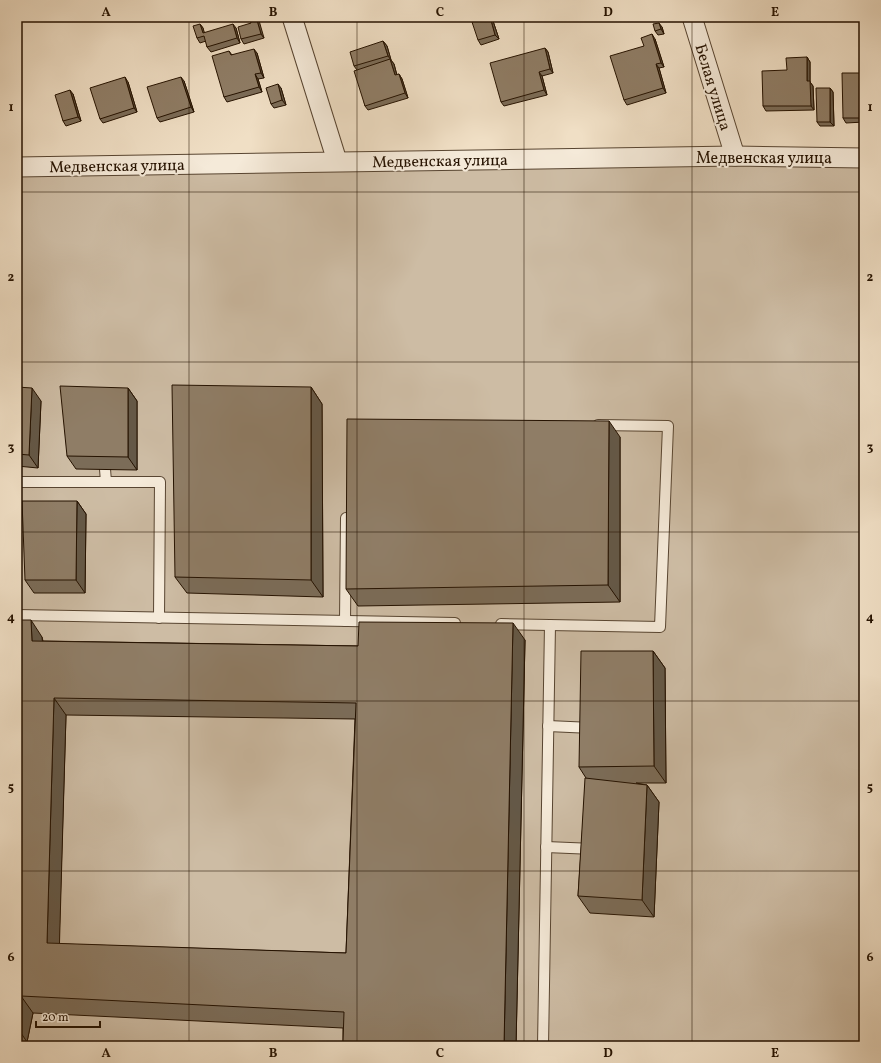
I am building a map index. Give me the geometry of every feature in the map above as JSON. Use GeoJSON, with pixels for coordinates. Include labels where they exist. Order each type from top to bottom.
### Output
{"type":"FeatureCollection","features":[{"type":"Feature","properties":{"kind":"street"},"geometry":{"type":"LineString","coordinates":[[292,17],[337,161]]}},
{"type":"Feature","properties":{"kind":"street","name":"Белая улица"},"geometry":{"type":"LineString","coordinates":[[692,17],[735,156]]}},
{"type":"Feature","properties":{"kind":"street","name":"Медвенская улица"},"geometry":{"type":"LineString","coordinates":[[17,167],[735,156],[864,158]]}},
{"type":"Feature","properties":{"kind":"lane"},"geometry":{"type":"LineString","coordinates":[[495,624],[660,627],[668,426],[590,425]]}},
{"type":"Feature","properties":{"kind":"lane"},"geometry":{"type":"LineString","coordinates":[[105,470],[106,482]]}},
{"type":"Feature","properties":{"kind":"lane"},"geometry":{"type":"LineString","coordinates":[[17,482],[160,482],[159,618]]}},
{"type":"Feature","properties":{"kind":"lane"},"geometry":{"type":"LineString","coordinates":[[345,621],[346,510]]}},
{"type":"Feature","properties":{"kind":"lane"},"geometry":{"type":"LineString","coordinates":[[17,615],[463,623]]}},
{"type":"Feature","properties":{"kind":"lane"},"geometry":{"type":"LineString","coordinates":[[543,1046],[550,625]]}},
{"type":"Feature","properties":{"kind":"lane"},"geometry":{"type":"LineString","coordinates":[[548,726],[592,728]]}},
{"type":"Feature","properties":{"kind":"lane"},"geometry":{"type":"LineString","coordinates":[[546,847],[594,849]]}},
{"type":"Feature","properties":{"kind":"shaded area"},"geometry":{"type":"Polygon","coordinates":[[[864,158],[864,1046],[17,1046],[17,167],[864,158]]]}},
{"type":"Feature","properties":{"kind":"building"},"geometry":{"type":"Polygon","coordinates":[[[250,17],[256,17],[261,34],[241,39],[238,27],[251,23],[250,17]]]}},
{"type":"Feature","properties":{"kind":"building"},"geometry":{"type":"Polygon","coordinates":[[[490,17],[495,35],[478,40],[471,19],[490,17]]]}},
{"type":"Feature","properties":{"kind":"building"},"geometry":{"type":"Polygon","coordinates":[[[659,23],[661,29],[655,31],[653,24],[659,23]]]}},
{"type":"Feature","properties":{"kind":"building"},"geometry":{"type":"Polygon","coordinates":[[[200,24],[203,33],[233,24],[237,38],[207,47],[204,36],[197,38],[193,26],[200,24]]]}},
{"type":"Feature","properties":{"kind":"building"},"geometry":{"type":"Polygon","coordinates":[[[652,34],[661,63],[656,64],[663,88],[624,100],[610,56],[644,46],[641,38],[652,34]]]}},
{"type":"Feature","properties":{"kind":"building"},"geometry":{"type":"Polygon","coordinates":[[[383,41],[388,56],[354,66],[350,52],[383,41]]]}},
{"type":"Feature","properties":{"kind":"building"},"geometry":{"type":"Polygon","coordinates":[[[545,48],[550,69],[539,72],[544,90],[501,102],[490,63],[545,48]]]}},
{"type":"Feature","properties":{"kind":"building"},"geometry":{"type":"Polygon","coordinates":[[[254,49],[261,73],[255,74],[259,87],[224,97],[212,56],[229,51],[231,55],[254,49]]]}},
{"type":"Feature","properties":{"kind":"building"},"geometry":{"type":"Polygon","coordinates":[[[807,57],[807,81],[810,81],[811,106],[763,106],[762,71],[787,70],[786,58],[807,57]]]}},
{"type":"Feature","properties":{"kind":"building"},"geometry":{"type":"Polygon","coordinates":[[[390,59],[395,75],[399,74],[405,93],[365,106],[354,71],[390,59]]]}},
{"type":"Feature","properties":{"kind":"building"},"geometry":{"type":"Polygon","coordinates":[[[842,73],[864,73],[864,118],[843,118],[842,73]]]}},
{"type":"Feature","properties":{"kind":"building"},"geometry":{"type":"Polygon","coordinates":[[[125,77],[134,108],[100,119],[90,88],[125,77]]]}},
{"type":"Feature","properties":{"kind":"building"},"geometry":{"type":"Polygon","coordinates":[[[181,77],[191,107],[157,118],[147,87],[181,77]]]}},
{"type":"Feature","properties":{"kind":"building"},"geometry":{"type":"Polygon","coordinates":[[[278,84],[282,100],[271,104],[266,88],[278,84]]]}},
{"type":"Feature","properties":{"kind":"building"},"geometry":{"type":"Polygon","coordinates":[[[816,88],[830,88],[830,122],[817,122],[816,88]]]}},
{"type":"Feature","properties":{"kind":"building"},"geometry":{"type":"Polygon","coordinates":[[[70,90],[78,117],[63,121],[55,95],[70,90]]]}},
{"type":"Feature","properties":{"kind":"building"},"geometry":{"type":"Polygon","coordinates":[[[172,385],[311,387],[311,580],[175,577],[172,385]]]}},
{"type":"Feature","properties":{"kind":"building"},"geometry":{"type":"Polygon","coordinates":[[[60,386],[128,388],[128,457],[67,456],[60,386]]]}},
{"type":"Feature","properties":{"kind":"building"},"geometry":{"type":"Polygon","coordinates":[[[17,387],[32,388],[29,455],[17,454],[17,387]]]}},
{"type":"Feature","properties":{"kind":"building"},"geometry":{"type":"Polygon","coordinates":[[[347,419],[609,421],[608,585],[346,589],[347,419]]]}},
{"type":"Feature","properties":{"kind":"building"},"geometry":{"type":"Polygon","coordinates":[[[22,501],[77,501],[76,580],[25,580],[22,501]]]}},
{"type":"Feature","properties":{"kind":"building"},"geometry":{"type":"Polygon","coordinates":[[[17,620],[31,620],[32,641],[358,646],[359,622],[513,623],[504,1046],[343,1042],[344,1012],[21,996],[17,1018],[17,620]],[[54,698],[47,943],[346,953],[356,703],[54,698]]]}},
{"type":"Feature","properties":{"kind":"building"},"geometry":{"type":"Polygon","coordinates":[[[581,651],[653,651],[654,766],[579,767],[581,651]]]}},
{"type":"Feature","properties":{"kind":"building"},"geometry":{"type":"Polygon","coordinates":[[[585,778],[647,785],[642,900],[578,896],[585,778]]]}}]}
